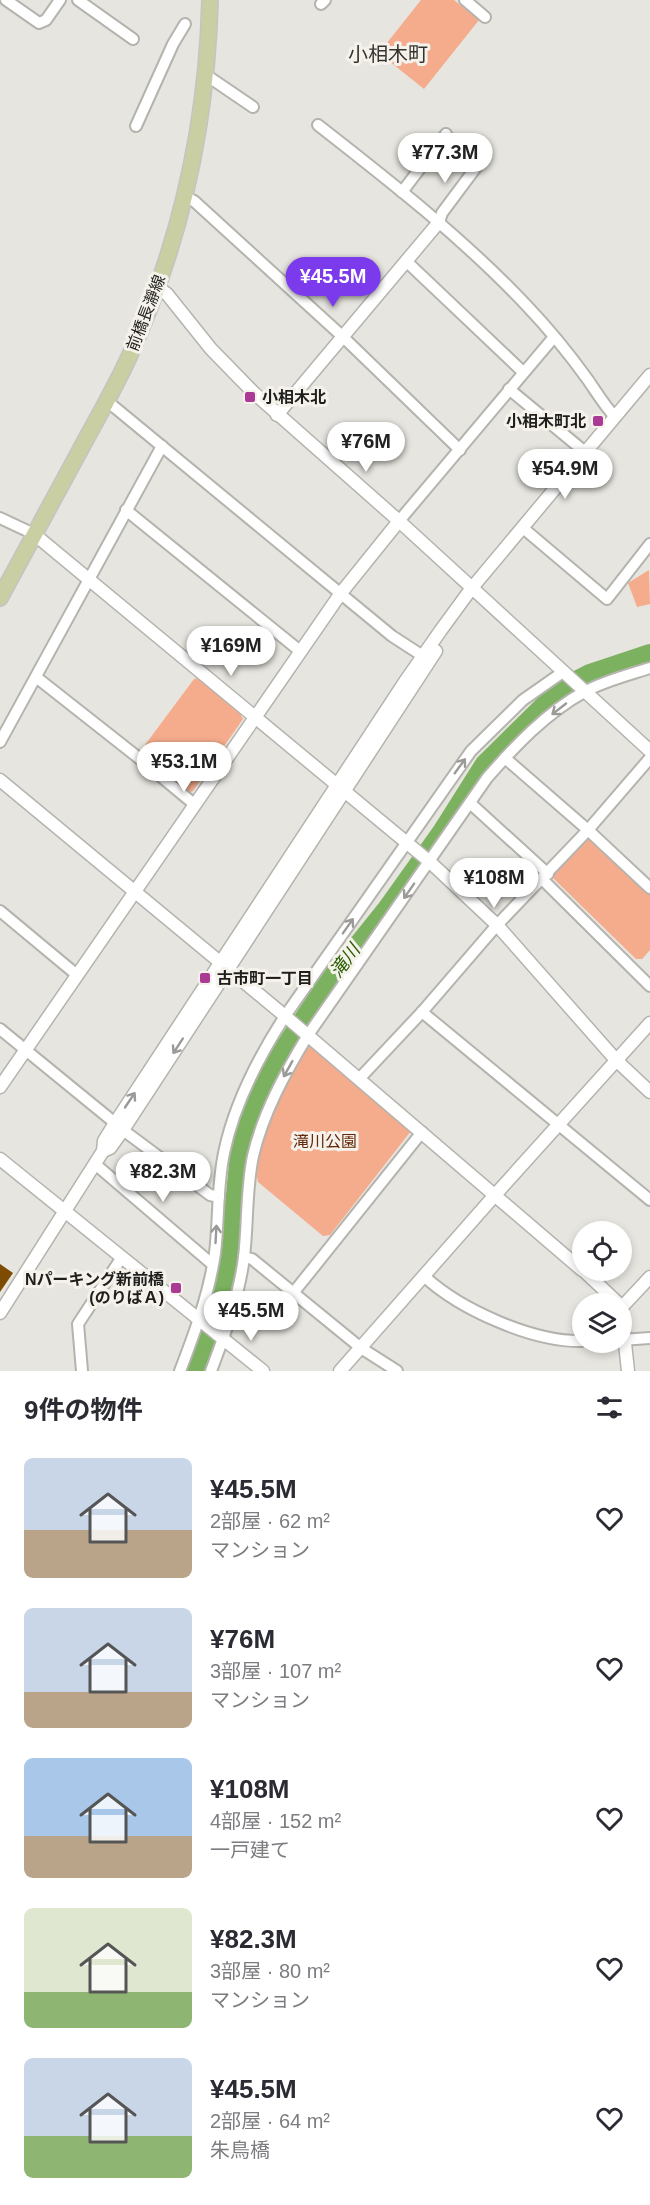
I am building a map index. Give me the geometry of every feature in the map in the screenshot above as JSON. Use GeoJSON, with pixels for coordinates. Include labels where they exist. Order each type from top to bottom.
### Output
{"type":"FeatureCollection","features":[{"type":"Feature","properties":{"kind":"main road","name":"前橋長瀞線"},"geometry":{"type":"LineString","coordinates":[[0,598],[107,401],[129,357],[157,287],[185,196],[199,128],[206,75],[210,0]]}},
{"type":"Feature","properties":{"kind":"street"},"geometry":{"type":"LineString","coordinates":[[6,0],[39,23],[45,20],[60,0]]}},
{"type":"Feature","properties":{"kind":"street"},"geometry":{"type":"LineString","coordinates":[[78,0],[133,39]]}},
{"type":"Feature","properties":{"kind":"street"},"geometry":{"type":"LineString","coordinates":[[465,0],[485,17]]}},
{"type":"Feature","properties":{"kind":"street"},"geometry":{"type":"LineString","coordinates":[[136,126],[173,44],[185,24]]}},
{"type":"Feature","properties":{"kind":"street"},"geometry":{"type":"LineString","coordinates":[[206,75],[254,107]]}},
{"type":"Feature","properties":{"kind":"street"},"geometry":{"type":"LineString","coordinates":[[318,124],[439,222],[507,286],[554,337],[615,417]]}},
{"type":"Feature","properties":{"kind":"street"},"geometry":{"type":"LineString","coordinates":[[402,192],[446,134]]}},
{"type":"Feature","properties":{"kind":"street"},"geometry":{"type":"LineString","coordinates":[[277,415],[439,222],[442,213],[480,162]]}},
{"type":"Feature","properties":{"kind":"street"},"geometry":{"type":"LineString","coordinates":[[185,196],[194,201],[342,336],[460,450]]}},
{"type":"Feature","properties":{"kind":"street"},"geometry":{"type":"LineString","coordinates":[[406,261],[524,372]]}},
{"type":"Feature","properties":{"kind":"street"},"geometry":{"type":"LineString","coordinates":[[157,287],[167,294],[223,364],[277,415],[399,522],[650,751]]}},
{"type":"Feature","properties":{"kind":"street"},"geometry":{"type":"LineString","coordinates":[[0,1087],[341,593],[554,337]]}},
{"type":"Feature","properties":{"kind":"street"},"geometry":{"type":"LineString","coordinates":[[0,1312],[103,1151],[104,1141],[119,1127],[225,966],[340,788],[404,683],[427,659],[471,589],[650,375]]}},
{"type":"Feature","properties":{"kind":"street"},"geometry":{"type":"LineString","coordinates":[[509,389],[585,452]]}},
{"type":"Feature","properties":{"kind":"street"},"geometry":{"type":"LineString","coordinates":[[107,401],[392,636],[427,659]]}},
{"type":"Feature","properties":{"kind":"street"},"geometry":{"type":"LineString","coordinates":[[0,742],[162,446]]}},
{"type":"Feature","properties":{"kind":"street"},"geometry":{"type":"LineString","coordinates":[[126,510],[300,651]]}},
{"type":"Feature","properties":{"kind":"street"},"geometry":{"type":"LineString","coordinates":[[0,518],[34,534],[429,860],[497,925],[616,1060],[650,1092]]}},
{"type":"Feature","properties":{"kind":"street"},"geometry":{"type":"LineString","coordinates":[[523,528],[607,599],[650,544]]}},
{"type":"Feature","properties":{"kind":"street"},"geometry":{"type":"LineString","coordinates":[[211,1371],[235,1299],[244,1257],[249,1180],[259,1135],[284,1075],[308,1035],[487,778],[516,746],[584,690],[650,668]]}},
{"type":"Feature","properties":{"kind":"street"},"geometry":{"type":"LineString","coordinates":[[180,1371],[201,1321],[212,1264],[224,1154],[237,1108],[259,1059],[285,1016],[471,751],[523,700],[565,673]]}},
{"type":"Feature","properties":{"kind":"street"},"geometry":{"type":"LineString","coordinates":[[36,677],[194,804]]}},
{"type":"Feature","properties":{"kind":"street"},"geometry":{"type":"LineString","coordinates":[[505,758],[650,888]]}},
{"type":"Feature","properties":{"kind":"street"},"geometry":{"type":"LineString","coordinates":[[359,1079],[422,1012],[497,925],[588,830],[650,758]]}},
{"type":"Feature","properties":{"kind":"street"},"geometry":{"type":"LineString","coordinates":[[0,780],[308,1035],[572,1261]]}},
{"type":"Feature","properties":{"kind":"street"},"geometry":{"type":"LineString","coordinates":[[470,803],[650,986]]}},
{"type":"Feature","properties":{"kind":"street"},"geometry":{"type":"LineString","coordinates":[[0,911],[77,975]]}},
{"type":"Feature","properties":{"kind":"street"},"geometry":{"type":"LineString","coordinates":[[422,1012],[650,1200]]}},
{"type":"Feature","properties":{"kind":"street"},"geometry":{"type":"LineString","coordinates":[[340,1371],[650,1023]]}},
{"type":"Feature","properties":{"kind":"street"},"geometry":{"type":"LineString","coordinates":[[0,1029],[119,1127],[210,1195],[219,1197]]}},
{"type":"Feature","properties":{"kind":"street"},"geometry":{"type":"LineString","coordinates":[[294,1292],[422,1132]]}},
{"type":"Feature","properties":{"kind":"street"},"geometry":{"type":"LineString","coordinates":[[0,1159],[262,1371]]}},
{"type":"Feature","properties":{"kind":"street"},"geometry":{"type":"LineString","coordinates":[[95,1164],[212,1264]]}},
{"type":"Feature","properties":{"kind":"street"},"geometry":{"type":"LineString","coordinates":[[82,1371],[78,1324],[122,1257]]}},
{"type":"Feature","properties":{"kind":"street"},"geometry":{"type":"LineString","coordinates":[[244,1257],[252,1259],[361,1348],[397,1371]]}},
{"type":"Feature","properties":{"kind":"street"},"geometry":{"type":"LineString","coordinates":[[425,1277],[464,1305],[514,1328],[572,1340]]}},
{"type":"Feature","properties":{"kind":"street"},"geometry":{"type":"LineString","coordinates":[[632,1294],[650,1277]]}},
{"type":"Feature","properties":{"kind":"street"},"geometry":{"type":"LineString","coordinates":[[594,1281],[608,1293]]}},
{"type":"Feature","properties":{"kind":"street"},"geometry":{"type":"LineString","coordinates":[[632,1339],[650,1338]]}},
{"type":"Feature","properties":{"kind":"street"},"geometry":{"type":"LineString","coordinates":[[625,1353],[628,1371]]}},
{"type":"Feature","properties":{"kind":"green space"},"geometry":{"type":"Polygon","coordinates":[[[421,0],[454,0],[479,20],[424,89],[379,53],[421,0]]]}},
{"type":"Feature","properties":{"kind":"green space"},"geometry":{"type":"Polygon","coordinates":[[[649,570],[650,604],[637,607],[628,583],[649,570]]]}},
{"type":"Feature","properties":{"kind":"green space"},"geometry":{"type":"Polygon","coordinates":[[[198,678],[243,719],[193,791],[187,793],[143,756],[142,749],[194,679],[198,678]]]}},
{"type":"Feature","properties":{"kind":"green space"},"geometry":{"type":"Polygon","coordinates":[[[584,838],[590,838],[650,892],[650,950],[642,959],[636,959],[554,879],[553,873],[584,838]]]}},
{"type":"Feature","properties":{"kind":"green space","name":"滝川公園"},"geometry":{"type":"Polygon","coordinates":[[[308,1045],[411,1131],[330,1235],[323,1236],[258,1182],[256,1166],[263,1131],[271,1112],[305,1046],[308,1045]]]}},
{"type":"Feature","properties":{"kind":"building"},"geometry":{"type":"Polygon","coordinates":[[[0,1264],[13,1273],[0,1292],[0,1264]]]}},
{"type":"Feature","properties":{"kind":"waterway","name":"滝川"},"geometry":{"type":"LineString","coordinates":[[195,1371],[223,1288],[231,1243],[241,1145],[248,1116],[266,1076],[330,980],[387,909],[442,832],[485,764],[561,689],[590,674],[650,654]]}},
{"type":"Feature","properties":{"kind":"place","name":"小相木北"},"geometry":{"type":"Point","coordinates":[250,397]}},
{"type":"Feature","properties":{"kind":"place","name":"小相木町北"},"geometry":{"type":"Point","coordinates":[598,421]}},
{"type":"Feature","properties":{"kind":"place","name":"古市町一丁目"},"geometry":{"type":"Point","coordinates":[205,978]}},
{"type":"Feature","properties":{"kind":"place","name":"Nパーキング新前橋 (のりばＡ)"},"geometry":{"type":"Point","coordinates":[176,1288]}},
{"type":"Feature","properties":{"kind":"district","name":"小相木町"},"geometry":{"type":"Point","coordinates":[388,54]}}]}
